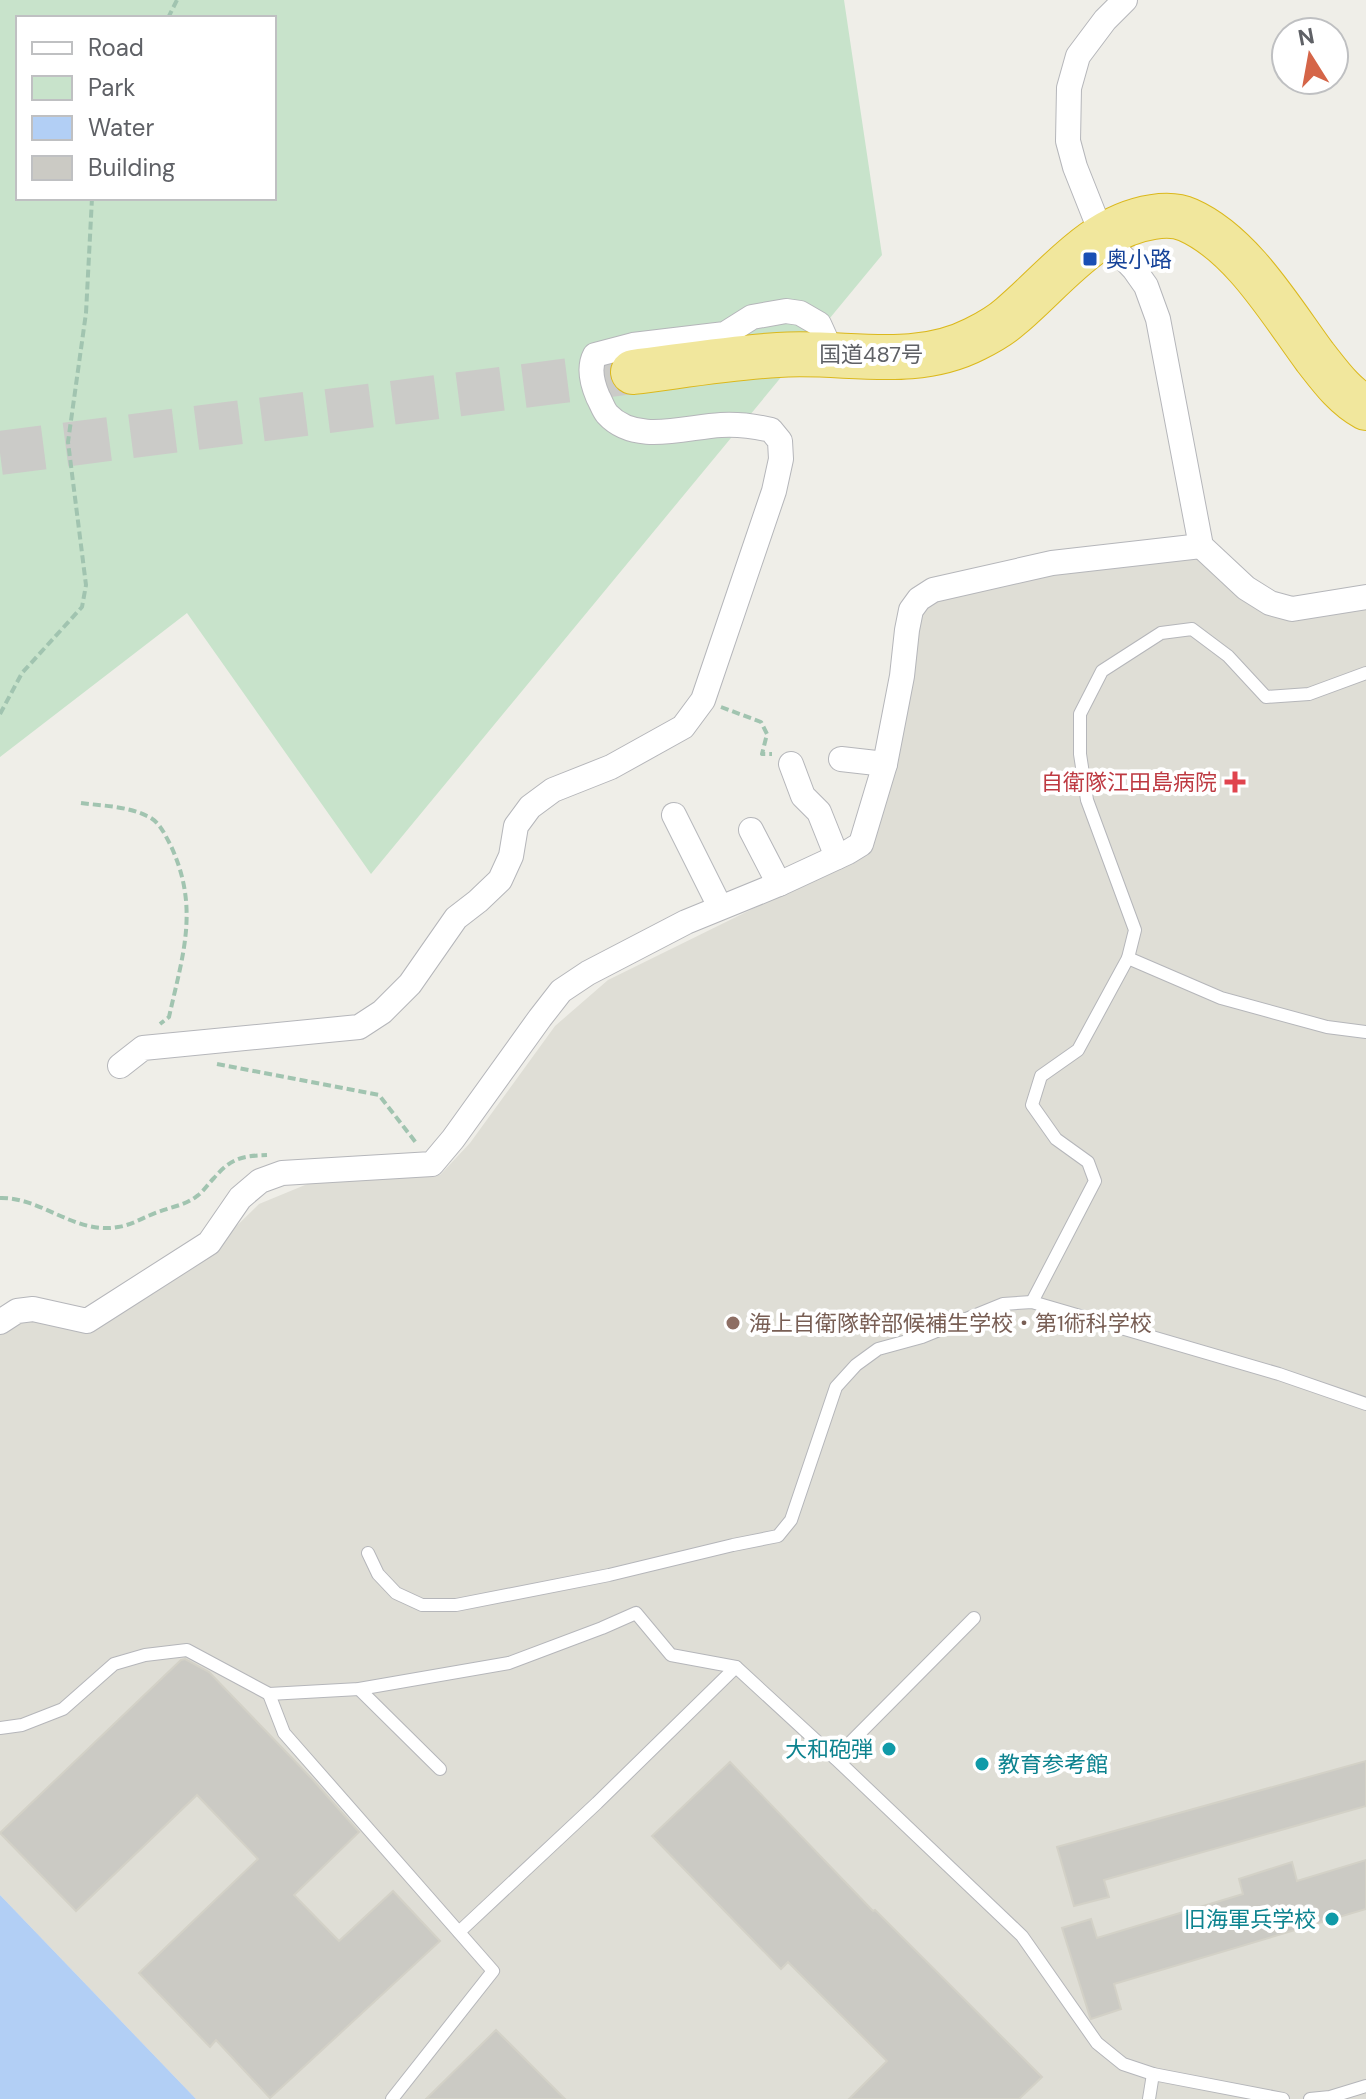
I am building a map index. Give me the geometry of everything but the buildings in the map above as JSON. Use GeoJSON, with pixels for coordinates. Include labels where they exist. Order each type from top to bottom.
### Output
{"type":"FeatureCollection","features":[{"type":"Feature","properties":{"kind":"highway","name":"国道487号"},"geometry":{"type":"LineString","coordinates":[[633,372],[779,355],[902,358],[940,353],[975,340],[1008,319],[1102,235],[1139,219],[1164,215],[1184,218],[1222,241],[1246,266],[1336,383],[1355,402],[1366,408]]}},
{"type":"Feature","properties":{"kind":"street"},"geometry":{"type":"LineString","coordinates":[[1125,0],[1106,10],[1078,56],[1069,88],[1068,141],[1102,235],[1146,286],[1158,319],[1201,546],[1246,588],[1270,603],[1292,609],[1366,597]]}},
{"type":"Feature","properties":{"kind":"street"},"geometry":{"type":"LineString","coordinates":[[126,1061],[143,1048],[359,1027],[382,1012],[410,984],[456,918],[500,880],[511,856],[516,826],[530,807],[553,790],[611,767],[683,727],[703,700],[774,491],[781,459],[780,441],[771,430],[751,425],[651,433],[626,428],[606,413],[595,389],[590,365],[595,355],[633,345],[725,334],[752,317],[786,311],[800,313],[819,324],[833,355]]}},
{"type":"Feature","properties":{"kind":"street"},"geometry":{"type":"LineString","coordinates":[[0,1322],[17,1311],[33,1309],[87,1321],[209,1243],[240,1198],[260,1181],[282,1173],[432,1164],[561,991],[588,973],[686,922],[779,884],[861,844],[885,764],[911,610],[919,599],[933,590],[1052,563],[1201,546]]}},
{"type":"Feature","properties":{"kind":"street"},"geometry":{"type":"LineString","coordinates":[[841,759],[885,764]]}},
{"type":"Feature","properties":{"kind":"street"},"geometry":{"type":"LineString","coordinates":[[791,764],[803,796],[819,812],[837,857]]}},
{"type":"Feature","properties":{"kind":"street"},"geometry":{"type":"LineString","coordinates":[[674,815],[720,907]]}},
{"type":"Feature","properties":{"kind":"street"},"geometry":{"type":"LineString","coordinates":[[751,830],[779,884]]}},
{"type":"Feature","properties":{"kind":"lane"},"geometry":{"type":"LineString","coordinates":[[1032,1302],[1095,1181],[1088,1162],[1056,1139],[1032,1105],[1041,1076],[1078,1050],[1128,958],[1135,930],[1087,800],[1080,754],[1080,714],[1102,671],[1161,633],[1192,629],[1228,656],[1266,697],[1309,694],[1366,673]]}},
{"type":"Feature","properties":{"kind":"lane"},"geometry":{"type":"LineString","coordinates":[[1128,958],[1221,998],[1327,1027],[1366,1032]]}},
{"type":"Feature","properties":{"kind":"lane"},"geometry":{"type":"LineString","coordinates":[[368,1553],[378,1574],[396,1593],[422,1605],[456,1605],[609,1575],[778,1536],[791,1520],[836,1387],[856,1365],[878,1349],[922,1337],[1003,1304],[1032,1302],[1279,1374],[1366,1404]]}},
{"type":"Feature","properties":{"kind":"lane"},"geometry":{"type":"LineString","coordinates":[[0,1728],[22,1725],[63,1709],[114,1664],[145,1655],[187,1650],[269,1694],[359,1689],[509,1663],[636,1613],[671,1655],[736,1667],[835,1758],[1022,1936],[1097,2043],[1123,2064],[1153,2074],[1258,2097],[1283,2099]]}},
{"type":"Feature","properties":{"kind":"lane"},"geometry":{"type":"LineString","coordinates":[[835,1758],[974,1618]]}},
{"type":"Feature","properties":{"kind":"lane"},"geometry":{"type":"LineString","coordinates":[[459,1932],[736,1667]]}},
{"type":"Feature","properties":{"kind":"lane"},"geometry":{"type":"LineString","coordinates":[[359,1689],[440,1769]]}},
{"type":"Feature","properties":{"kind":"lane"},"geometry":{"type":"LineString","coordinates":[[269,1694],[284,1733],[493,1971],[392,2099]]}},
{"type":"Feature","properties":{"kind":"lane"},"geometry":{"type":"LineString","coordinates":[[1149,2099],[1153,2074]]}},
{"type":"Feature","properties":{"kind":"lane"},"geometry":{"type":"LineString","coordinates":[[1310,2099],[1330,2097],[1366,2086]]}},
{"type":"Feature","properties":{"kind":"path"},"geometry":{"type":"LineString","coordinates":[[0,714],[22,673],[82,607],[86,585],[68,442],[86,313],[92,200]]}},
{"type":"Feature","properties":{"kind":"path"},"geometry":{"type":"LineString","coordinates":[[703,700],[761,722],[767,734],[762,754],[783,755],[791,764]]}},
{"type":"Feature","properties":{"kind":"path"},"geometry":{"type":"LineString","coordinates":[[81,803],[125,808],[150,817],[162,828],[174,853],[188,906],[186,944],[169,1017],[131,1046],[126,1061]]}},
{"type":"Feature","properties":{"kind":"path"},"geometry":{"type":"LineString","coordinates":[[208,1062],[379,1095],[432,1164]]}},
{"type":"Feature","properties":{"kind":"path"},"geometry":{"type":"LineString","coordinates":[[0,1198],[35,1203],[69,1220],[97,1228],[127,1226],[189,1201],[200,1194],[225,1164],[239,1158],[278,1154]]}},
{"type":"Feature","properties":{"kind":"shaded area","name":"海上自衛隊幹部候補生学校・第1術科学校"},"geometry":{"type":"Polygon","coordinates":[[[1195,552],[1252,602],[1366,604],[1366,2099],[196,2099],[0,1895],[0,1335],[6,1328],[30,1318],[92,1328],[214,1248],[259,1204],[322,1178],[440,1175],[470,1143],[555,1026],[608,980],[866,853],[914,626],[930,601],[1057,569],[1195,552]]]}},
{"type":"Feature","properties":{"kind":"green space"},"geometry":{"type":"Polygon","coordinates":[[[0,0],[844,0],[882,255],[371,874],[187,613],[0,757],[0,0]]]}},
{"type":"Feature","properties":{"kind":"water"},"geometry":{"type":"Polygon","coordinates":[[[0,1895],[196,2099],[0,2099],[0,1895]]]}},
{"type":"Feature","properties":{"kind":"tunnel"},"geometry":{"type":"LineString","coordinates":[[0,453],[633,372]]}},
{"type":"Feature","properties":{"kind":"place","name":"奥小路"},"geometry":{"type":"Point","coordinates":[1090,259]}},
{"type":"Feature","properties":{"kind":"place","name":"自衛隊江田島病院"},"geometry":{"type":"Point","coordinates":[1235,782]}},
{"type":"Feature","properties":{"kind":"place","name":"海上自衛隊幹部候補生学校・第1術科学校"},"geometry":{"type":"Point","coordinates":[733,1323]}},
{"type":"Feature","properties":{"kind":"place","name":"大和砲弾"},"geometry":{"type":"Point","coordinates":[889,1749]}},
{"type":"Feature","properties":{"kind":"place","name":"教育参考館"},"geometry":{"type":"Point","coordinates":[982,1764]}},
{"type":"Feature","properties":{"kind":"place","name":"旧海軍兵学校"},"geometry":{"type":"Point","coordinates":[1332,1919]}}]}
